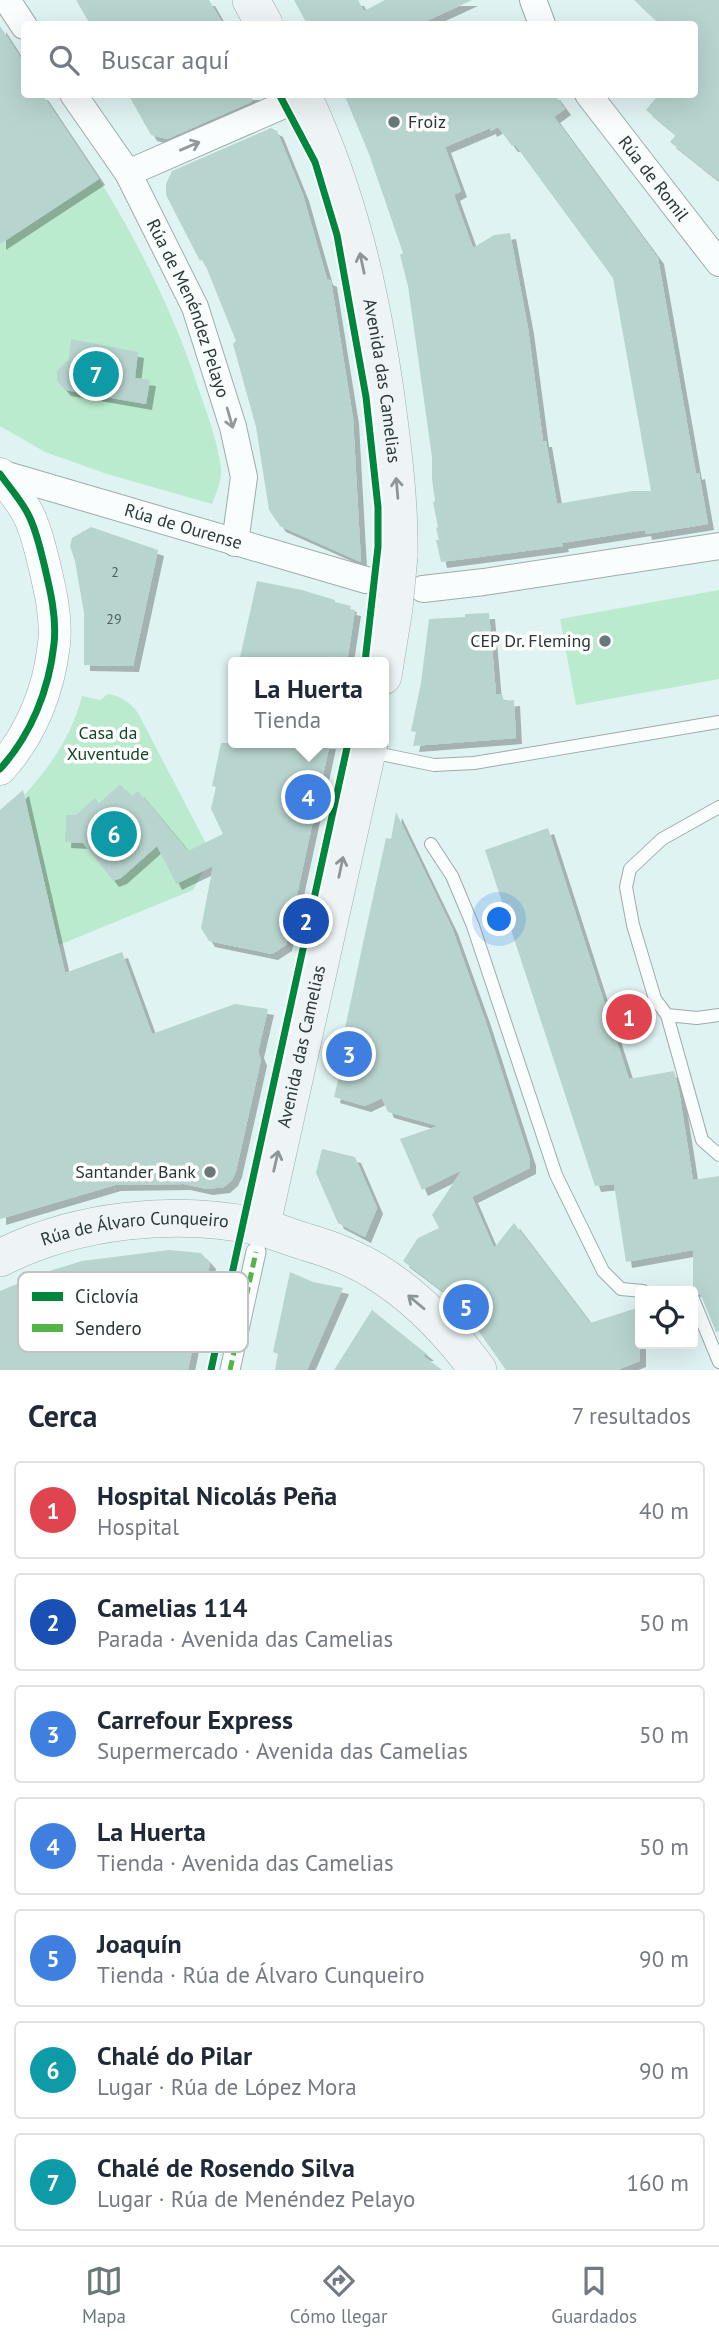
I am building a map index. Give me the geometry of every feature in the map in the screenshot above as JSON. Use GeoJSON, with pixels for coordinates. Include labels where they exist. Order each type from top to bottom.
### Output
{"type":"FeatureCollection","features":[{"type":"Feature","properties":{"kind":"main road"},"geometry":{"type":"LineString","coordinates":[[251,0],[262,21]]}},
{"type":"Feature","properties":{"kind":"main road","name":"Avenida das Camelias"},"geometry":{"type":"LineString","coordinates":[[306,98],[343,193],[359,246],[394,454],[398,493],[398,556],[409,599],[389,658]]}},
{"type":"Feature","properties":{"kind":"main road","name":"Avenida das Camelias"},"geometry":{"type":"LineString","coordinates":[[259,1240],[368,748]]}},
{"type":"Feature","properties":{"kind":"main road","name":"Rúa de Álvaro Cunqueiro"},"geometry":{"type":"LineString","coordinates":[[0,1258],[63,1233],[109,1224],[197,1220],[259,1240],[318,1245],[377,1272],[446,1329],[478,1370]]}},
{"type":"Feature","properties":{"kind":"street"},"geometry":{"type":"LineString","coordinates":[[6,0],[21,22]]}},
{"type":"Feature","properties":{"kind":"street"},"geometry":{"type":"LineString","coordinates":[[533,0],[541,21]]}},
{"type":"Feature","properties":{"kind":"street","name":"Rúa de Menéndez Pelayo"},"geometry":{"type":"LineString","coordinates":[[76,98],[128,173],[195,307],[233,427],[244,477],[235,542]]}},
{"type":"Feature","properties":{"kind":"street"},"geometry":{"type":"LineString","coordinates":[[128,173],[298,98]]}},
{"type":"Feature","properties":{"kind":"street","name":"Rúa de Romil"},"geometry":{"type":"LineString","coordinates":[[591,98],[719,262]]}},
{"type":"Feature","properties":{"kind":"street"},"geometry":{"type":"LineString","coordinates":[[0,474],[28,513],[41,549],[51,595],[54,643],[43,696],[34,719],[23,740],[0,769]]}},
{"type":"Feature","properties":{"kind":"street","name":"Rúa de Ourense"},"geometry":{"type":"LineString","coordinates":[[0,474],[366,580]]}},
{"type":"Feature","properties":{"kind":"street"},"geometry":{"type":"LineString","coordinates":[[409,599],[484,582],[719,546]]}},
{"type":"Feature","properties":{"kind":"street","name":"Avenida das Camelias"},"geometry":{"type":"LineString","coordinates":[[248,1289],[259,1240]]}},
{"type":"Feature","properties":{"kind":"street","name":"Avenida das Camelias"},"geometry":{"type":"LineString","coordinates":[[230,1370],[234,1352]]}},
{"type":"Feature","properties":{"kind":"lane"},"geometry":{"type":"LineString","coordinates":[[372,748],[434,765],[474,763],[719,722]]}},
{"type":"Feature","properties":{"kind":"lane"},"geometry":{"type":"LineString","coordinates":[[719,807],[662,839],[630,869],[626,887],[633,925],[655,999],[667,1015],[702,1140],[719,1155]]}},
{"type":"Feature","properties":{"kind":"lane"},"geometry":{"type":"LineString","coordinates":[[431,844],[452,876],[473,926],[556,1175],[603,1271],[621,1289],[635,1290]]}},
{"type":"Feature","properties":{"kind":"lane"},"geometry":{"type":"LineString","coordinates":[[667,1015],[697,1018],[719,1015]]}},
{"type":"Feature","properties":{"kind":"lane"},"geometry":{"type":"LineString","coordinates":[[698,1311],[719,1362]]}},
{"type":"Feature","properties":{"kind":"green space"},"geometry":{"type":"Polygon","coordinates":[[[99,179],[157,284],[191,368],[213,432],[221,468],[220,482],[212,504],[107,474],[45,452],[0,426],[0,244],[99,179]]]}},
{"type":"Feature","properties":{"kind":"green space"},"geometry":{"type":"Polygon","coordinates":[[[719,590],[719,679],[576,705],[560,619],[719,590]]]}},
{"type":"Feature","properties":{"kind":"green space","name":"Casa da Xuventude"},"geometry":{"type":"Polygon","coordinates":[[[108,694],[117,696],[138,713],[212,855],[193,890],[59,945],[24,795],[59,749],[73,724],[82,696],[100,700],[108,694]],[[120,784],[99,803],[95,799],[85,816],[66,815],[65,842],[83,843],[113,881],[152,850],[159,815],[138,791],[131,796],[120,784]],[[189,850],[165,862],[176,884],[200,872],[189,850]]]}},
{"type":"Feature","properties":{"kind":"building"},"geometry":{"type":"Polygon","coordinates":[[[76,0],[209,0],[221,21],[88,21],[76,0]]]}},
{"type":"Feature","properties":{"kind":"building"},"geometry":{"type":"Polygon","coordinates":[[[294,0],[358,0],[364,11],[385,0],[472,0],[426,21],[305,21],[294,0]]]}},
{"type":"Feature","properties":{"kind":"building"},"geometry":{"type":"Polygon","coordinates":[[[634,0],[719,0],[719,181],[670,142],[676,135],[646,110],[656,98],[698,98],[698,21],[657,21],[634,0]]]}},
{"type":"Feature","properties":{"kind":"building"},"geometry":{"type":"Polygon","coordinates":[[[0,26],[21,58],[21,98],[45,98],[99,179],[0,244],[0,26]]]}},
{"type":"Feature","properties":{"kind":"building"},"geometry":{"type":"Polygon","coordinates":[[[130,98],[252,98],[251,102],[167,139],[151,135],[130,98]]]}},
{"type":"Feature","properties":{"kind":"building"},"geometry":{"type":"Polygon","coordinates":[[[346,98],[557,98],[565,109],[554,117],[658,258],[696,474],[699,473],[708,524],[646,534],[645,530],[562,543],[563,546],[441,562],[436,540],[439,540],[433,502],[432,457],[408,286],[400,255],[403,253],[369,154],[346,98]],[[498,127],[445,147],[461,191],[454,195],[473,248],[494,235],[510,233],[528,328],[543,441],[546,441],[557,504],[632,491],[651,491],[613,278],[516,146],[512,146],[498,127]]]}},
{"type":"Feature","properties":{"kind":"building"},"geometry":{"type":"Polygon","coordinates":[[[271,128],[277,131],[303,195],[327,279],[331,281],[353,418],[361,562],[280,526],[269,510],[256,427],[233,344],[236,341],[203,259],[200,261],[166,195],[166,184],[172,171],[271,128]]]}},
{"type":"Feature","properties":{"kind":"building"},"geometry":{"type":"Polygon","coordinates":[[[71,339],[138,352],[135,378],[150,380],[146,404],[65,390],[57,381],[57,371],[69,359],[71,339]]]}},
{"type":"Feature","properties":{"kind":"building"},"geometry":{"type":"Polygon","coordinates":[[[91,527],[158,550],[133,666],[84,665],[84,613],[70,546],[72,538],[91,527]]]}},
{"type":"Feature","properties":{"kind":"building"},"geometry":{"type":"Polygon","coordinates":[[[257,581],[302,590],[351,606],[350,609],[355,610],[348,657],[240,657],[257,581]]]}},
{"type":"Feature","properties":{"kind":"building"},"geometry":{"type":"Polygon","coordinates":[[[489,613],[496,694],[502,694],[504,701],[514,700],[516,738],[413,746],[416,732],[411,731],[421,683],[429,619],[489,613]]]}},
{"type":"Feature","properties":{"kind":"building"},"geometry":{"type":"Polygon","coordinates":[[[221,743],[228,743],[228,748],[329,748],[286,945],[272,954],[209,941],[201,928],[213,866],[176,884],[157,846],[121,878],[113,881],[83,843],[65,842],[66,815],[76,815],[95,798],[99,803],[120,784],[131,796],[138,791],[188,851],[223,834],[211,809],[216,787],[212,786],[221,743]]]}},
{"type":"Feature","properties":{"kind":"building"},"geometry":{"type":"Polygon","coordinates":[[[23,790],[65,973],[122,952],[152,1034],[235,1004],[268,1009],[258,1052],[261,1060],[236,1171],[232,1180],[224,1187],[207,1189],[184,1184],[115,1185],[0,1219],[0,810],[23,790]]]}},
{"type":"Feature","properties":{"kind":"building"},"geometry":{"type":"Polygon","coordinates":[[[396,812],[452,928],[530,1160],[530,1168],[472,1197],[494,1248],[514,1223],[590,1323],[635,1309],[635,1349],[640,1349],[640,1361],[617,1370],[506,1370],[475,1326],[449,1302],[452,1298],[403,1261],[418,1238],[439,1228],[432,1215],[462,1170],[422,1190],[400,1139],[438,1126],[388,1112],[382,1098],[365,1106],[334,1097],[347,1042],[343,1038],[386,838],[391,839],[396,812]]]}},
{"type":"Feature","properties":{"kind":"building"},"geometry":{"type":"Polygon","coordinates":[[[548,828],[629,1079],[674,1071],[693,1180],[719,1176],[719,1331],[716,1332],[698,1293],[698,1286],[693,1286],[693,1250],[626,1262],[614,1184],[595,1186],[485,850],[548,828]]]}},
{"type":"Feature","properties":{"kind":"building"},"geometry":{"type":"Polygon","coordinates":[[[322,1149],[355,1157],[377,1208],[365,1237],[338,1223],[316,1173],[322,1149]]]}},
{"type":"Feature","properties":{"kind":"building"},"geometry":{"type":"Polygon","coordinates":[[[169,1250],[201,1253],[210,1263],[208,1272],[46,1272],[82,1261],[169,1250]]]}},
{"type":"Feature","properties":{"kind":"building"},"geometry":{"type":"Polygon","coordinates":[[[290,1272],[313,1282],[343,1288],[307,1370],[275,1370],[278,1354],[273,1352],[290,1272]]]}},
{"type":"Feature","properties":{"kind":"building"},"geometry":{"type":"Polygon","coordinates":[[[18,1283],[18,1352],[192,1352],[188,1370],[0,1370],[0,1291],[18,1283]]]}},
{"type":"Feature","properties":{"kind":"building"},"geometry":{"type":"Polygon","coordinates":[[[372,1310],[428,1355],[422,1355],[442,1370],[334,1370],[372,1310]]]}},
{"type":"Feature","properties":{"kind":"marked path"},"geometry":{"type":"LineString","coordinates":[[248,1288],[256,1252]]}},
{"type":"Feature","properties":{"kind":"marked path"},"geometry":{"type":"LineString","coordinates":[[230,1370],[234,1352]]}},
{"type":"Feature","properties":{"kind":"cycle path"},"geometry":{"type":"LineString","coordinates":[[281,98],[315,162],[337,235],[366,397],[378,507],[378,547],[366,657]]}},
{"type":"Feature","properties":{"kind":"cycle path"},"geometry":{"type":"LineString","coordinates":[[0,474],[25,509],[36,532],[51,593],[55,634],[52,661],[37,711],[21,742],[0,769]]}},
{"type":"Feature","properties":{"kind":"cycle path"},"geometry":{"type":"LineString","coordinates":[[232,1272],[347,748]]}},
{"type":"Feature","properties":{"kind":"cycle path"},"geometry":{"type":"LineString","coordinates":[[211,1370],[215,1352]]}},
{"type":"Feature","properties":{"kind":"place","name":"Froiz"},"geometry":{"type":"Point","coordinates":[394,122]}},
{"type":"Feature","properties":{"kind":"place","name":"Chalé de Rosendo Silva"},"geometry":{"type":"Point","coordinates":[96,374]}},
{"type":"Feature","properties":{"kind":"place","name":"CEP Dr. Fleming"},"geometry":{"type":"Point","coordinates":[605,641]}},
{"type":"Feature","properties":{"kind":"place","name":"La Huerta"},"geometry":{"type":"Point","coordinates":[308,797]}},
{"type":"Feature","properties":{"kind":"place","name":"Chalé do Pilar"},"geometry":{"type":"Point","coordinates":[114,834]}},
{"type":"Feature","properties":{"kind":"place","name":"Camelias 114"},"geometry":{"type":"Point","coordinates":[306,921]}},
{"type":"Feature","properties":{"kind":"place","name":"Hospital Nicolás Peña"},"geometry":{"type":"Point","coordinates":[629,1017]}},
{"type":"Feature","properties":{"kind":"place","name":"Carrefour Express"},"geometry":{"type":"Point","coordinates":[349,1054]}},
{"type":"Feature","properties":{"kind":"place","name":"Santander Bank"},"geometry":{"type":"Point","coordinates":[210,1172]}},
{"type":"Feature","properties":{"kind":"place","name":"Joaquín"},"geometry":{"type":"Point","coordinates":[466,1307]}}]}
